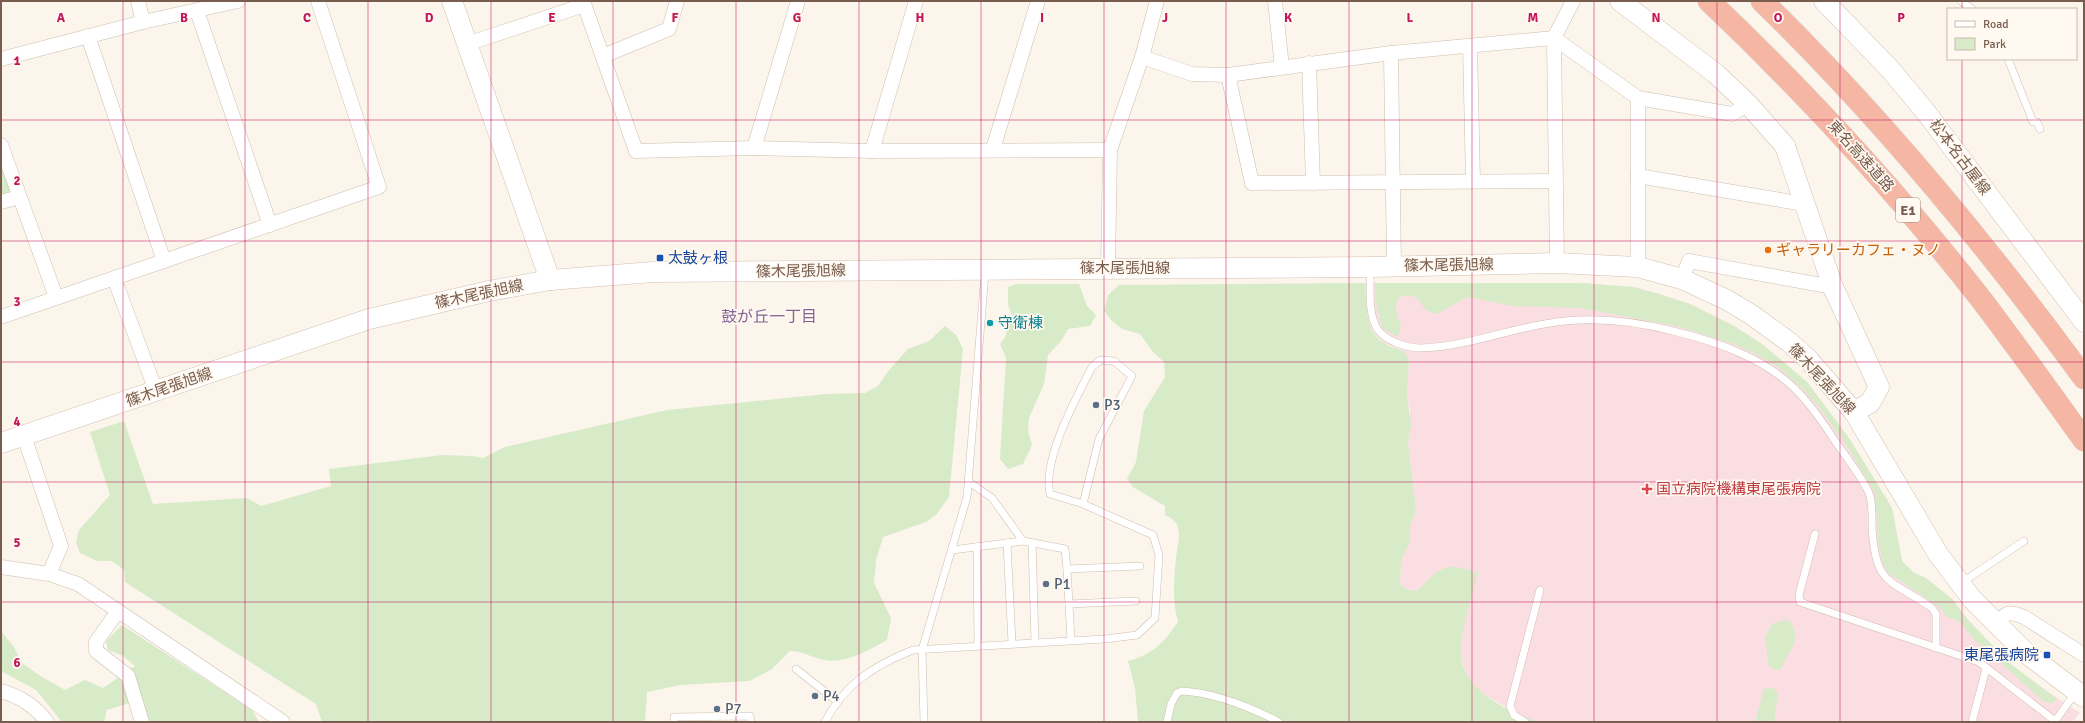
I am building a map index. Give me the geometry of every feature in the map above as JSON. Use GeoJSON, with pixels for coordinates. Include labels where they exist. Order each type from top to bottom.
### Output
{"type":"FeatureCollection","features":[{"type":"Feature","properties":{"kind":"highway","name":"東名高速道路"},"geometry":{"type":"LineString","coordinates":[[1709,1],[1813,104],[1905,206],[1984,303],[2084,440]]}},
{"type":"Feature","properties":{"kind":"highway","name":"E1"},"geometry":{"type":"LineString","coordinates":[[1762,1],[1817,54],[1893,137],[2022,294],[2084,378]]}},
{"type":"Feature","properties":{"kind":"main road"},"geometry":{"type":"LineString","coordinates":[[452,1],[550,280]]}},
{"type":"Feature","properties":{"kind":"main road"},"geometry":{"type":"LineString","coordinates":[[1620,1],[1716,73],[1748,104],[1785,146],[1833,287],[1879,387],[1870,403],[1854,412]]}},
{"type":"Feature","properties":{"kind":"main road","name":"松本名古屋線"},"geometry":{"type":"LineString","coordinates":[[1824,1],[1889,68],[1925,111],[2084,322]]}},
{"type":"Feature","properties":{"kind":"main road","name":"篠木尾張旭線"},"geometry":{"type":"LineString","coordinates":[[1,443],[369,320],[489,291],[550,280],[653,272],[1394,267],[1557,263],[1638,267],[1682,279],[1727,300],[1789,342],[1822,375],[1854,412],[1938,554],[1960,583],[1997,626],[2027,654],[2080,695]]}},
{"type":"Feature","properties":{"kind":"street"},"geometry":{"type":"LineString","coordinates":[[138,1],[143,22]]}},
{"type":"Feature","properties":{"kind":"street"},"geometry":{"type":"LineString","coordinates":[[1,59],[143,22],[238,1]]}},
{"type":"Feature","properties":{"kind":"street"},"geometry":{"type":"LineString","coordinates":[[1,317],[379,187],[318,1]]}},
{"type":"Feature","properties":{"kind":"street"},"geometry":{"type":"LineString","coordinates":[[604,56],[669,29],[677,1]]}},
{"type":"Feature","properties":{"kind":"street"},"geometry":{"type":"LineString","coordinates":[[754,148],[798,1]]}},
{"type":"Feature","properties":{"kind":"street"},"geometry":{"type":"LineString","coordinates":[[872,151],[916,1]]}},
{"type":"Feature","properties":{"kind":"street"},"geometry":{"type":"LineString","coordinates":[[993,149],[1038,1]]}},
{"type":"Feature","properties":{"kind":"street"},"geometry":{"type":"LineString","coordinates":[[1108,268],[1110,150],[1142,57],[1157,1]]}},
{"type":"Feature","properties":{"kind":"street"},"geometry":{"type":"LineString","coordinates":[[1275,1],[1282,67]]}},
{"type":"Feature","properties":{"kind":"street"},"geometry":{"type":"LineString","coordinates":[[1557,263],[1554,38],[1573,1]]}},
{"type":"Feature","properties":{"kind":"street"},"geometry":{"type":"LineString","coordinates":[[467,44],[583,3],[604,56],[636,152],[754,148],[872,151],[993,149],[1110,150]]}},
{"type":"Feature","properties":{"kind":"street"},"geometry":{"type":"LineString","coordinates":[[197,11],[270,225]]}},
{"type":"Feature","properties":{"kind":"street"},"geometry":{"type":"LineString","coordinates":[[88,36],[164,261]]}},
{"type":"Feature","properties":{"kind":"street"},"geometry":{"type":"LineString","coordinates":[[1142,57],[1192,74],[1228,75],[1392,53],[1554,38],[1638,98],[1732,114],[1748,104]]}},
{"type":"Feature","properties":{"kind":"street"},"geometry":{"type":"LineString","coordinates":[[1470,46],[1473,181]]}},
{"type":"Feature","properties":{"kind":"street"},"geometry":{"type":"LineString","coordinates":[[1392,53],[1394,267]]}},
{"type":"Feature","properties":{"kind":"street"},"geometry":{"type":"LineString","coordinates":[[1309,63],[1313,183]]}},
{"type":"Feature","properties":{"kind":"street"},"geometry":{"type":"LineString","coordinates":[[1228,75],[1252,183],[1555,181]]}},
{"type":"Feature","properties":{"kind":"street"},"geometry":{"type":"LineString","coordinates":[[1638,98],[1638,267]]}},
{"type":"Feature","properties":{"kind":"street"},"geometry":{"type":"LineString","coordinates":[[1,145],[56,297]]}},
{"type":"Feature","properties":{"kind":"street"},"geometry":{"type":"LineString","coordinates":[[1638,176],[1804,204]]}},
{"type":"Feature","properties":{"kind":"street"},"geometry":{"type":"LineString","coordinates":[[1,202],[19,197]]}},
{"type":"Feature","properties":{"kind":"street"},"geometry":{"type":"LineString","coordinates":[[1682,279],[1689,261],[1833,287]]}},
{"type":"Feature","properties":{"kind":"street"},"geometry":{"type":"LineString","coordinates":[[114,278],[156,392]]}},
{"type":"Feature","properties":{"kind":"street"},"geometry":{"type":"LineString","coordinates":[[24,436],[62,546],[49,574]]}},
{"type":"Feature","properties":{"kind":"street"},"geometry":{"type":"LineString","coordinates":[[1,567],[49,574],[78,584],[283,722]]}},
{"type":"Feature","properties":{"kind":"street"},"geometry":{"type":"LineString","coordinates":[[118,611],[96,642],[96,651],[128,676],[142,722]]}},
{"type":"Feature","properties":{"kind":"street"},"geometry":{"type":"LineString","coordinates":[[1997,626],[2004,615],[2008,613],[2014,614],[2038,625],[2084,655]]}},
{"type":"Feature","properties":{"kind":"street"},"geometry":{"type":"LineString","coordinates":[[1,691],[12,694],[36,708],[47,722]]}},
{"type":"Feature","properties":{"kind":"lane"},"geometry":{"type":"LineString","coordinates":[[1961,1],[1971,8]]}},
{"type":"Feature","properties":{"kind":"lane"},"geometry":{"type":"LineString","coordinates":[[2008,60],[2033,122],[2037,122],[2040,129]]}},
{"type":"Feature","properties":{"kind":"lane"},"geometry":{"type":"LineString","coordinates":[[1370,267],[1372,311],[1376,326],[1384,336],[1406,346],[1420,348],[1461,342],[1536,324],[1598,319],[1644,325],[1701,339],[1755,359],[1799,392],[1814,410],[1869,494],[1874,547],[1880,572],[1894,585],[1932,608],[1936,614],[1936,648]]}},
{"type":"Feature","properties":{"kind":"lane"},"geometry":{"type":"LineString","coordinates":[[924,722],[922,650],[967,497],[986,269]]}},
{"type":"Feature","properties":{"kind":"lane"},"geometry":{"type":"LineString","coordinates":[[825,722],[838,702],[857,680],[890,659],[913,650],[1137,635],[1155,618],[1159,556],[1153,535],[1083,504],[1050,494],[1047,483],[1059,437],[1092,367],[1100,360],[1114,361],[1132,376],[1099,439],[1083,504]]}},
{"type":"Feature","properties":{"kind":"lane"},"geometry":{"type":"LineString","coordinates":[[969,482],[992,498],[1022,541]]}},
{"type":"Feature","properties":{"kind":"lane"},"geometry":{"type":"LineString","coordinates":[[1815,534],[1799,595],[1800,602],[1979,662],[1986,669],[2055,721],[2080,695]]}},
{"type":"Feature","properties":{"kind":"lane"},"geometry":{"type":"LineString","coordinates":[[1960,583],[2024,540]]}},
{"type":"Feature","properties":{"kind":"lane"},"geometry":{"type":"LineString","coordinates":[[952,550],[1022,541],[1065,548],[1068,569],[1071,640]]}},
{"type":"Feature","properties":{"kind":"lane"},"geometry":{"type":"LineString","coordinates":[[1032,542],[1036,642]]}},
{"type":"Feature","properties":{"kind":"lane"},"geometry":{"type":"LineString","coordinates":[[1006,543],[1012,643]]}},
{"type":"Feature","properties":{"kind":"lane"},"geometry":{"type":"LineString","coordinates":[[976,546],[978,645]]}},
{"type":"Feature","properties":{"kind":"lane"},"geometry":{"type":"LineString","coordinates":[[1068,569],[1140,566]]}},
{"type":"Feature","properties":{"kind":"lane"},"geometry":{"type":"LineString","coordinates":[[1525,722],[1514,715],[1510,706],[1540,590]]}},
{"type":"Feature","properties":{"kind":"lane"},"geometry":{"type":"LineString","coordinates":[[1069,604],[1136,602]]}},
{"type":"Feature","properties":{"kind":"lane"},"geometry":{"type":"LineString","coordinates":[[796,669],[838,702]]}},
{"type":"Feature","properties":{"kind":"lane"},"geometry":{"type":"LineString","coordinates":[[1972,722],[1986,669]]}},
{"type":"Feature","properties":{"kind":"lane"},"geometry":{"type":"LineString","coordinates":[[1167,722],[1171,704],[1177,693],[1182,691],[1225,699],[1279,722]]}},
{"type":"Feature","properties":{"kind":"lane"},"geometry":{"type":"LineString","coordinates":[[674,722],[674,717],[735,716],[750,716],[751,722]]}},
{"type":"Feature","properties":{"kind":"shaded area","name":"国立病院機構東尾張病院"},"geometry":{"type":"Polygon","coordinates":[[[1365,283],[1581,283],[1634,287],[1690,304],[1734,326],[1762,344],[1807,382],[1849,438],[1892,508],[1902,561],[1914,573],[1926,578],[1952,599],[1969,621],[2012,666],[2080,713],[2072,722],[1539,722],[1521,716],[1495,701],[1478,690],[1465,673],[1460,648],[1463,635],[1423,585],[1417,591],[1406,589],[1400,584],[1401,562],[1410,541],[1410,526],[1416,510],[1408,443],[1410,434],[1410,410],[1407,396],[1409,360],[1404,351],[1384,343],[1374,333],[1368,319],[1365,283]]]}},
{"type":"Feature","properties":{"kind":"green space"},"geometry":{"type":"Polygon","coordinates":[[[1,156],[12,186],[8,195],[1,197],[1,156]]]}},
{"type":"Feature","properties":{"kind":"green space"},"geometry":{"type":"Polygon","coordinates":[[[1365,283],[1368,316],[1373,331],[1384,343],[1404,351],[1409,360],[1407,396],[1411,425],[1408,443],[1416,510],[1410,526],[1410,541],[1401,562],[1400,584],[1406,589],[1417,591],[1432,576],[1444,568],[1457,567],[1478,572],[1466,619],[1461,647],[1462,662],[1467,675],[1475,686],[1486,696],[1512,711],[1539,722],[1138,722],[1135,688],[1128,661],[1145,655],[1157,647],[1168,636],[1178,622],[1174,590],[1176,554],[1179,535],[1176,523],[1165,515],[1165,506],[1133,487],[1127,479],[1136,462],[1144,411],[1165,377],[1164,362],[1153,352],[1140,334],[1122,329],[1112,321],[1104,311],[1108,295],[1119,285],[1365,283]]]}},
{"type":"Feature","properties":{"kind":"green space"},"geometry":{"type":"Polygon","coordinates":[[[1375,283],[1581,283],[1634,287],[1690,304],[1734,326],[1762,344],[1807,382],[1849,438],[1892,508],[1902,561],[1914,573],[1926,578],[1952,599],[1969,621],[2012,665],[2057,699],[2053,703],[2044,702],[1975,640],[1958,620],[1948,617],[1944,614],[1941,608],[1888,573],[1883,563],[1879,547],[1875,493],[1847,446],[1819,407],[1802,388],[1778,367],[1756,354],[1731,343],[1676,326],[1580,308],[1513,306],[1467,297],[1437,314],[1426,310],[1416,297],[1402,296],[1396,302],[1398,319],[1401,325],[1398,337],[1382,328],[1376,303],[1375,283]]]}},
{"type":"Feature","properties":{"kind":"green space"},"geometry":{"type":"Polygon","coordinates":[[[1016,284],[1079,284],[1087,306],[1096,315],[1090,326],[1068,329],[1061,341],[1048,355],[1044,384],[1029,418],[1028,431],[1032,445],[1023,464],[1008,469],[1000,459],[1006,358],[1000,344],[1005,337],[1012,316],[1008,304],[1008,287],[1016,284]]]}},
{"type":"Feature","properties":{"kind":"green space"},"geometry":{"type":"Polygon","coordinates":[[[945,326],[956,335],[963,349],[949,497],[936,515],[926,522],[883,537],[876,560],[874,583],[891,618],[887,640],[855,656],[837,661],[829,661],[790,651],[772,669],[749,681],[680,685],[647,692],[645,722],[322,722],[316,704],[125,582],[124,570],[112,561],[97,561],[80,553],[76,542],[79,530],[110,495],[90,432],[124,421],[153,504],[247,498],[261,506],[331,486],[329,469],[442,455],[483,458],[505,447],[667,410],[826,394],[865,393],[878,386],[889,370],[908,349],[929,341],[945,326]]]}},
{"type":"Feature","properties":{"kind":"green space"},"geometry":{"type":"Polygon","coordinates":[[[1786,620],[1791,622],[1794,630],[1795,642],[1781,669],[1776,670],[1769,667],[1765,637],[1772,624],[1786,620]]]}},
{"type":"Feature","properties":{"kind":"green space"},"geometry":{"type":"Polygon","coordinates":[[[122,625],[252,710],[259,722],[148,722],[136,701],[107,710],[104,722],[62,722],[36,690],[1,671],[1,631],[14,647],[22,663],[42,677],[65,690],[85,680],[103,688],[135,666],[123,656],[108,650],[106,641],[122,625]]]}},
{"type":"Feature","properties":{"kind":"green space"},"geometry":{"type":"Polygon","coordinates":[[[1773,688],[1778,692],[1774,722],[1755,722],[1764,689],[1773,688]]]}},
{"type":"Feature","properties":{"kind":"place","name":"ギャラリーカフェ・ヌノ"},"geometry":{"type":"Point","coordinates":[1768,250]}},
{"type":"Feature","properties":{"kind":"place","name":"太鼓ヶ根"},"geometry":{"type":"Point","coordinates":[660,258]}},
{"type":"Feature","properties":{"kind":"place","name":"守衛棟"},"geometry":{"type":"Point","coordinates":[990,323]}},
{"type":"Feature","properties":{"kind":"place","name":"P3"},"geometry":{"type":"Point","coordinates":[1096,405]}},
{"type":"Feature","properties":{"kind":"place","name":"国立病院機構東尾張病院"},"geometry":{"type":"Point","coordinates":[1647,489]}},
{"type":"Feature","properties":{"kind":"place","name":"P1"},"geometry":{"type":"Point","coordinates":[1046,584]}},
{"type":"Feature","properties":{"kind":"place","name":"東尾張病院"},"geometry":{"type":"Point","coordinates":[2047,655]}},
{"type":"Feature","properties":{"kind":"place","name":"P4"},"geometry":{"type":"Point","coordinates":[815,696]}},
{"type":"Feature","properties":{"kind":"place","name":"P7"},"geometry":{"type":"Point","coordinates":[717,709]}},
{"type":"Feature","properties":{"kind":"district","name":"鼓が丘一丁目"},"geometry":{"type":"Point","coordinates":[769,316]}}]}
